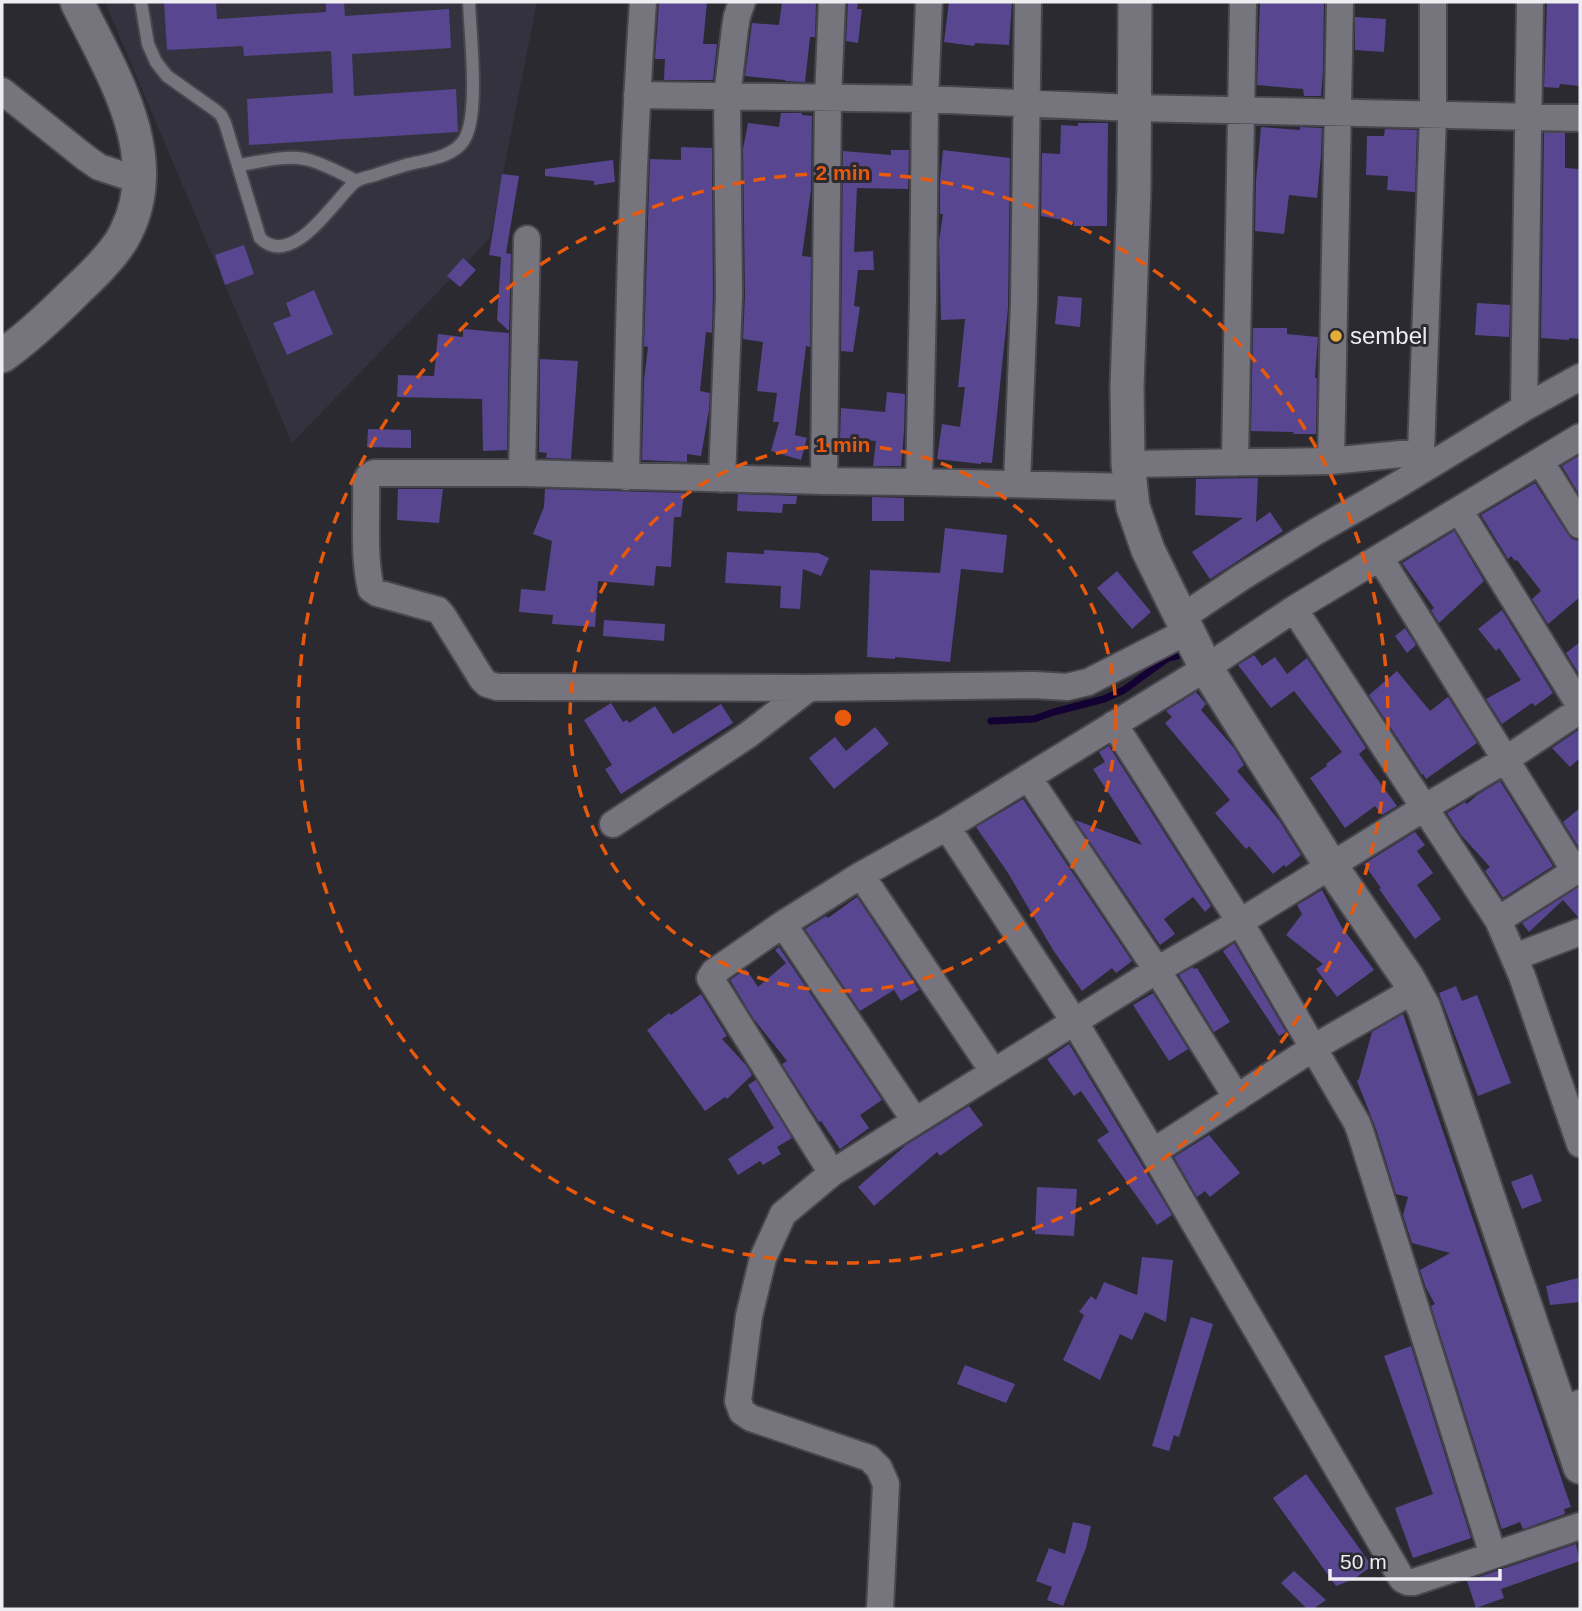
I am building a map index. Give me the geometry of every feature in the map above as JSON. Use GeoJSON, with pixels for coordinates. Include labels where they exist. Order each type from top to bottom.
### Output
{"type":"FeatureCollection","features":[{"type":"Feature","properties":{"kind":"street"},"geometry":{"type":"LineString","coordinates":[[2,356],[60,307],[98,270],[126,234],[136,208],[141,181],[133,124],[120,90],[77,2]]}},
{"type":"Feature","properties":{"kind":"street"},"geometry":{"type":"LineString","coordinates":[[626,477],[629,290],[643,2]]}},
{"type":"Feature","properties":{"kind":"street"},"geometry":{"type":"LineString","coordinates":[[722,479],[729,295],[727,97],[735,28],[742,2]]}},
{"type":"Feature","properties":{"kind":"street"},"geometry":{"type":"LineString","coordinates":[[824,481],[828,97],[832,2]]}},
{"type":"Feature","properties":{"kind":"street"},"geometry":{"type":"LineString","coordinates":[[919,482],[929,2]]}},
{"type":"Feature","properties":{"kind":"street"},"geometry":{"type":"LineString","coordinates":[[1017,484],[1024,302],[1028,2]]}},
{"type":"Feature","properties":{"kind":"street"},"geometry":{"type":"LineString","coordinates":[[1135,2],[1134,202],[1127,387],[1130,475],[1133,507],[1139,528],[1206,668],[1424,1008],[1570,1407],[1580,1467]]}},
{"type":"Feature","properties":{"kind":"street"},"geometry":{"type":"LineString","coordinates":[[1235,463],[1243,2]]}},
{"type":"Feature","properties":{"kind":"street"},"geometry":{"type":"LineString","coordinates":[[1331,460],[1340,2]]}},
{"type":"Feature","properties":{"kind":"street"},"geometry":{"type":"LineString","coordinates":[[1423,460],[1433,116],[1433,2]]}},
{"type":"Feature","properties":{"kind":"street"},"geometry":{"type":"LineString","coordinates":[[1524,408],[1530,2]]}},
{"type":"Feature","properties":{"kind":"street"},"geometry":{"type":"LineString","coordinates":[[2,91],[86,158],[99,166],[141,181]]}},
{"type":"Feature","properties":{"kind":"street"},"geometry":{"type":"LineString","coordinates":[[637,95],[925,99],[1135,108],[1580,118]]}},
{"type":"Feature","properties":{"kind":"street"},"geometry":{"type":"LineString","coordinates":[[522,473],[527,239]]}},
{"type":"Feature","properties":{"kind":"street"},"geometry":{"type":"LineString","coordinates":[[1423,460],[1235,463],[1017,484],[522,473],[374,473],[368,477],[366,541],[371,589],[438,610],[482,679],[497,687],[1067,687],[1088,682],[1184,624],[1242,577],[1396,486],[1423,460],[1580,377]]}},
{"type":"Feature","properties":{"kind":"street"},"geometry":{"type":"LineString","coordinates":[[832,1172],[710,978],[714,972],[861,875],[947,827],[1206,668],[1294,609],[1580,437]]}},
{"type":"Feature","properties":{"kind":"street"},"geometry":{"type":"LineString","coordinates":[[1540,461],[1580,525]]}},
{"type":"Feature","properties":{"kind":"street"},"geometry":{"type":"LineString","coordinates":[[880,1609],[886,1484],[879,1468],[869,1458],[751,1418],[742,1412],[738,1401],[749,1315],[763,1258],[783,1214],[832,1172],[1157,970],[1505,760],[1580,708],[1459,510]]}},
{"type":"Feature","properties":{"kind":"street"},"geometry":{"type":"LineString","coordinates":[[1380,558],[1505,760],[1578,870],[1498,920]]}},
{"type":"Feature","properties":{"kind":"street"},"geometry":{"type":"LineString","coordinates":[[1294,609],[1498,920],[1515,957],[1580,1144]]}},
{"type":"Feature","properties":{"kind":"street"},"geometry":{"type":"LineString","coordinates":[[613,824],[748,735],[809,688]]}},
{"type":"Feature","properties":{"kind":"street"},"geometry":{"type":"LineString","coordinates":[[1114,724],[1240,922],[1361,1134],[1493,1555]]}},
{"type":"Feature","properties":{"kind":"street"},"geometry":{"type":"LineString","coordinates":[[1028,777],[1157,970],[1237,1098]]}},
{"type":"Feature","properties":{"kind":"street"},"geometry":{"type":"LineString","coordinates":[[947,827],[1074,1021],[1402,1579],[1414,1582],[1580,1526]]}},
{"type":"Feature","properties":{"kind":"street"},"geometry":{"type":"LineString","coordinates":[[861,875],[993,1071]]}},
{"type":"Feature","properties":{"kind":"street"},"geometry":{"type":"LineString","coordinates":[[783,924],[915,1121]]}},
{"type":"Feature","properties":{"kind":"street"},"geometry":{"type":"LineString","coordinates":[[1515,957],[1580,932]]}},
{"type":"Feature","properties":{"kind":"street"},"geometry":{"type":"LineString","coordinates":[[1153,1152],[1313,1048],[1414,990]]}},
{"type":"Feature","properties":{"kind":"lane"},"geometry":{"type":"LineString","coordinates":[[141,2],[148,44],[156,62],[167,76],[221,115],[260,238],[267,244],[279,247],[295,241],[323,219],[357,181],[459,148],[470,130],[474,97],[469,2]]}},
{"type":"Feature","properties":{"kind":"lane"},"geometry":{"type":"LineString","coordinates":[[239,165],[303,159],[319,163],[357,181]]}},
{"type":"Feature","properties":{"kind":"shaded area"},"geometry":{"type":"Polygon","coordinates":[[[105,2],[537,2],[490,238],[292,443],[105,2]]]}},
{"type":"Feature","properties":{"kind":"building"},"geometry":{"type":"Polygon","coordinates":[[[164,2],[216,2],[217,19],[326,12],[326,2],[344,2],[345,16],[449,9],[451,48],[352,54],[354,96],[456,89],[458,132],[249,145],[247,99],[333,93],[331,51],[244,56],[243,46],[167,50],[164,2]]]}},
{"type":"Feature","properties":{"kind":"building"},"geometry":{"type":"Polygon","coordinates":[[[659,2],[707,2],[703,44],[717,44],[713,80],[664,80],[665,59],[655,59],[659,2]]]}},
{"type":"Feature","properties":{"kind":"building"},"geometry":{"type":"Polygon","coordinates":[[[782,2],[816,2],[815,37],[810,37],[805,82],[745,76],[752,23],[779,25],[782,2]]]}},
{"type":"Feature","properties":{"kind":"building"},"geometry":{"type":"Polygon","coordinates":[[[848,2],[858,2],[857,9],[862,9],[858,43],[846,41],[848,2]]]}},
{"type":"Feature","properties":{"kind":"building"},"geometry":{"type":"Polygon","coordinates":[[[949,2],[1012,2],[1009,45],[975,43],[974,46],[944,42],[949,2]]]}},
{"type":"Feature","properties":{"kind":"building"},"geometry":{"type":"Polygon","coordinates":[[[1260,2],[1324,2],[1321,96],[1304,96],[1303,89],[1257,85],[1260,2]]]}},
{"type":"Feature","properties":{"kind":"building"},"geometry":{"type":"Polygon","coordinates":[[[1547,2],[1580,2],[1580,86],[1560,84],[1559,88],[1544,87],[1547,2]]]}},
{"type":"Feature","properties":{"kind":"building"},"geometry":{"type":"Polygon","coordinates":[[[1355,17],[1386,19],[1384,52],[1355,50],[1355,17]]]}},
{"type":"Feature","properties":{"kind":"building"},"geometry":{"type":"Polygon","coordinates":[[[781,113],[812,116],[811,190],[802,256],[811,257],[810,347],[806,346],[795,435],[807,438],[801,460],[771,451],[779,422],[773,422],[777,393],[757,391],[763,342],[743,339],[743,149],[748,123],[779,127],[781,113]]]}},
{"type":"Feature","properties":{"kind":"building"},"geometry":{"type":"Polygon","coordinates":[[[1078,123],[1108,123],[1107,226],[1074,226],[1074,222],[1041,216],[1042,153],[1060,154],[1061,125],[1078,126],[1078,123]]]}},
{"type":"Feature","properties":{"kind":"building"},"geometry":{"type":"Polygon","coordinates":[[[1261,127],[1300,130],[1300,127],[1322,128],[1317,198],[1289,195],[1284,234],[1255,231],[1261,127]]]}},
{"type":"Feature","properties":{"kind":"building"},"geometry":{"type":"Polygon","coordinates":[[[1385,129],[1417,130],[1415,192],[1387,190],[1388,176],[1366,175],[1367,136],[1384,136],[1385,129]]]}},
{"type":"Feature","properties":{"kind":"building"},"geometry":{"type":"Polygon","coordinates":[[[1544,133],[1565,133],[1565,168],[1580,169],[1580,339],[1541,338],[1544,133]]]}},
{"type":"Feature","properties":{"kind":"building"},"geometry":{"type":"Polygon","coordinates":[[[681,147],[712,148],[712,333],[706,332],[700,391],[710,393],[709,410],[701,456],[687,454],[687,462],[642,460],[644,380],[648,347],[644,346],[650,159],[681,160],[681,147]]]}},
{"type":"Feature","properties":{"kind":"building"},"geometry":{"type":"Polygon","coordinates":[[[891,150],[909,150],[908,189],[857,188],[854,252],[873,251],[874,270],[858,270],[854,306],[860,307],[853,352],[841,351],[843,151],[891,155],[891,150]]]}},
{"type":"Feature","properties":{"kind":"building"},"geometry":{"type":"Polygon","coordinates":[[[943,150],[1010,158],[1008,308],[992,463],[937,459],[942,424],[960,427],[965,387],[958,387],[965,319],[941,320],[939,241],[943,214],[940,214],[940,179],[943,150]]]}},
{"type":"Feature","properties":{"kind":"building"},"geometry":{"type":"Polygon","coordinates":[[[613,160],[615,182],[594,185],[594,181],[545,176],[545,169],[613,160]]]}},
{"type":"Feature","properties":{"kind":"building"},"geometry":{"type":"Polygon","coordinates":[[[502,174],[519,176],[506,253],[511,254],[509,331],[497,320],[501,257],[489,255],[502,174]]]}},
{"type":"Feature","properties":{"kind":"building"},"geometry":{"type":"Polygon","coordinates":[[[244,245],[254,274],[225,285],[215,255],[244,245]]]}},
{"type":"Feature","properties":{"kind":"building"},"geometry":{"type":"Polygon","coordinates":[[[463,258],[476,270],[460,287],[447,276],[463,258]]]}},
{"type":"Feature","properties":{"kind":"building"},"geometry":{"type":"Polygon","coordinates":[[[314,290],[333,334],[287,355],[273,323],[291,316],[286,303],[314,290]]]}},
{"type":"Feature","properties":{"kind":"building"},"geometry":{"type":"Polygon","coordinates":[[[1058,296],[1082,298],[1080,327],[1055,324],[1058,296]]]}},
{"type":"Feature","properties":{"kind":"building"},"geometry":{"type":"Polygon","coordinates":[[[1477,303],[1510,305],[1509,337],[1475,335],[1477,303]]]}},
{"type":"Feature","properties":{"kind":"building"},"geometry":{"type":"Polygon","coordinates":[[[1253,328],[1287,328],[1287,334],[1318,337],[1315,378],[1316,434],[1251,431],[1253,328]]]}},
{"type":"Feature","properties":{"kind":"building"},"geometry":{"type":"Polygon","coordinates":[[[463,329],[509,333],[507,450],[483,451],[482,399],[397,397],[398,375],[434,376],[438,334],[463,337],[463,329]]]}},
{"type":"Feature","properties":{"kind":"building"},"geometry":{"type":"Polygon","coordinates":[[[540,359],[578,361],[571,459],[546,458],[547,453],[539,452],[540,359]]]}},
{"type":"Feature","properties":{"kind":"building"},"geometry":{"type":"Polygon","coordinates":[[[887,392],[905,394],[901,466],[873,466],[876,441],[840,438],[841,408],[885,412],[887,392]]]}},
{"type":"Feature","properties":{"kind":"building"},"geometry":{"type":"Polygon","coordinates":[[[368,429],[411,430],[411,448],[367,447],[368,429]]]}},
{"type":"Feature","properties":{"kind":"building"},"geometry":{"type":"Polygon","coordinates":[[[1580,455],[1580,496],[1562,466],[1580,455]]]}},
{"type":"Feature","properties":{"kind":"building"},"geometry":{"type":"Polygon","coordinates":[[[1258,478],[1256,522],[1270,512],[1283,531],[1210,579],[1192,552],[1243,518],[1195,515],[1196,479],[1258,478]]]}},
{"type":"Feature","properties":{"kind":"building"},"geometry":{"type":"Polygon","coordinates":[[[1535,483],[1567,533],[1572,539],[1580,541],[1580,597],[1548,624],[1532,599],[1541,591],[1517,560],[1511,556],[1508,559],[1481,515],[1535,483]]]}},
{"type":"Feature","properties":{"kind":"building"},"geometry":{"type":"Polygon","coordinates":[[[398,489],[443,489],[439,523],[397,520],[398,489]]]}},
{"type":"Feature","properties":{"kind":"building"},"geometry":{"type":"Polygon","coordinates":[[[545,489],[684,493],[681,517],[674,517],[671,567],[656,566],[654,586],[598,581],[595,627],[552,624],[553,615],[519,612],[521,589],[545,591],[552,541],[533,534],[544,507],[545,489]]]}},
{"type":"Feature","properties":{"kind":"building"},"geometry":{"type":"Polygon","coordinates":[[[738,494],[797,496],[796,504],[783,504],[782,513],[737,511],[738,494]]]}},
{"type":"Feature","properties":{"kind":"building"},"geometry":{"type":"Polygon","coordinates":[[[872,497],[904,498],[904,521],[872,521],[872,497]]]}},
{"type":"Feature","properties":{"kind":"building"},"geometry":{"type":"Polygon","coordinates":[[[945,528],[1007,535],[1003,573],[961,569],[950,662],[867,657],[870,570],[940,573],[945,528]]]}},
{"type":"Feature","properties":{"kind":"building"},"geometry":{"type":"Polygon","coordinates":[[[1454,531],[1484,581],[1439,623],[1431,610],[1434,608],[1402,563],[1454,531]]]}},
{"type":"Feature","properties":{"kind":"building"},"geometry":{"type":"Polygon","coordinates":[[[764,550],[818,553],[829,558],[821,576],[803,569],[800,609],[780,608],[781,586],[725,583],[727,552],[764,554],[764,550]]]}},
{"type":"Feature","properties":{"kind":"building"},"geometry":{"type":"Polygon","coordinates":[[[1117,571],[1151,612],[1132,629],[1097,588],[1117,571]]]}},
{"type":"Feature","properties":{"kind":"building"},"geometry":{"type":"Polygon","coordinates":[[[1502,610],[1553,693],[1535,706],[1532,703],[1502,724],[1486,699],[1521,680],[1499,648],[1496,651],[1478,629],[1502,610]]]}},
{"type":"Feature","properties":{"kind":"building"},"geometry":{"type":"Polygon","coordinates":[[[604,620],[665,624],[664,641],[603,636],[604,620]]]}},
{"type":"Feature","properties":{"kind":"building"},"geometry":{"type":"Polygon","coordinates":[[[1405,628],[1416,645],[1407,653],[1395,636],[1405,628]]]}},
{"type":"Feature","properties":{"kind":"building"},"geometry":{"type":"Polygon","coordinates":[[[1580,642],[1580,673],[1579,674],[1566,653],[1580,642]]]}},
{"type":"Feature","properties":{"kind":"building"},"geometry":{"type":"Polygon","coordinates":[[[1254,655],[1262,666],[1275,657],[1287,674],[1307,658],[1366,748],[1359,754],[1397,806],[1382,815],[1375,806],[1345,828],[1310,778],[1342,752],[1294,691],[1271,708],[1238,665],[1254,655]]]}},
{"type":"Feature","properties":{"kind":"building"},"geometry":{"type":"Polygon","coordinates":[[[1397,671],[1430,711],[1448,697],[1477,743],[1426,779],[1369,695],[1397,671]]]}},
{"type":"Feature","properties":{"kind":"building"},"geometry":{"type":"Polygon","coordinates":[[[1196,692],[1206,704],[1201,710],[1234,748],[1244,765],[1237,771],[1279,820],[1301,855],[1273,874],[1249,846],[1246,849],[1215,813],[1230,800],[1165,723],[1172,717],[1166,711],[1196,692]]]}},
{"type":"Feature","properties":{"kind":"building"},"geometry":{"type":"Polygon","coordinates":[[[611,703],[623,722],[627,720],[629,723],[655,706],[673,734],[721,704],[733,723],[621,794],[605,769],[612,765],[584,720],[611,703]]]}},
{"type":"Feature","properties":{"kind":"building"},"geometry":{"type":"Polygon","coordinates":[[[875,727],[889,744],[834,789],[809,758],[835,737],[846,751],[875,727]]]}},
{"type":"Feature","properties":{"kind":"building"},"geometry":{"type":"Polygon","coordinates":[[[1580,729],[1580,758],[1570,767],[1552,748],[1580,729]]]}},
{"type":"Feature","properties":{"kind":"building"},"geometry":{"type":"Polygon","coordinates":[[[1109,746],[1211,906],[1205,912],[1193,897],[1164,919],[1175,934],[1160,945],[1075,820],[1142,845],[1093,769],[1105,762],[1099,752],[1109,746]]]}},
{"type":"Feature","properties":{"kind":"building"},"geometry":{"type":"Polygon","coordinates":[[[1500,781],[1553,866],[1503,898],[1485,871],[1490,867],[1461,835],[1447,813],[1465,802],[1467,804],[1500,781]]]}},
{"type":"Feature","properties":{"kind":"building"},"geometry":{"type":"Polygon","coordinates":[[[1023,799],[1132,961],[1116,973],[1112,968],[1082,991],[976,827],[1023,799]]]}},
{"type":"Feature","properties":{"kind":"building"},"geometry":{"type":"Polygon","coordinates":[[[1580,808],[1580,844],[1578,846],[1563,822],[1580,808]]]}},
{"type":"Feature","properties":{"kind":"building"},"geometry":{"type":"Polygon","coordinates":[[[1415,832],[1425,845],[1417,851],[1433,873],[1417,885],[1441,919],[1415,939],[1364,864],[1415,832]]]}},
{"type":"Feature","properties":{"kind":"building"},"geometry":{"type":"Polygon","coordinates":[[[1580,886],[1580,917],[1563,900],[1529,932],[1522,923],[1580,886]]]}},
{"type":"Feature","properties":{"kind":"building"},"geometry":{"type":"Polygon","coordinates":[[[1322,890],[1341,926],[1374,970],[1337,997],[1316,969],[1323,964],[1286,935],[1302,914],[1297,905],[1322,890]]]}},
{"type":"Feature","properties":{"kind":"building"},"geometry":{"type":"Polygon","coordinates":[[[857,897],[919,990],[901,1001],[894,990],[860,1011],[805,929],[826,916],[828,918],[857,897]]]}},
{"type":"Feature","properties":{"kind":"building"},"geometry":{"type":"Polygon","coordinates":[[[1234,943],[1286,1032],[1279,1036],[1223,951],[1234,943]]]}},
{"type":"Feature","properties":{"kind":"building"},"geometry":{"type":"Polygon","coordinates":[[[779,947],[882,1100],[860,1115],[869,1128],[840,1149],[821,1121],[819,1122],[782,1064],[787,1061],[753,1018],[730,980],[746,969],[758,987],[786,963],[775,950],[779,947]]]}},
{"type":"Feature","properties":{"kind":"building"},"geometry":{"type":"Polygon","coordinates":[[[1193,967],[1197,968],[1230,1022],[1214,1032],[1179,975],[1193,967]]]}},
{"type":"Feature","properties":{"kind":"building"},"geometry":{"type":"Polygon","coordinates":[[[1456,986],[1462,1001],[1477,995],[1511,1083],[1478,1096],[1439,993],[1456,986]]]}},
{"type":"Feature","properties":{"kind":"building"},"geometry":{"type":"Polygon","coordinates":[[[1153,993],[1188,1049],[1169,1061],[1133,1005],[1153,993]]]}},
{"type":"Feature","properties":{"kind":"building"},"geometry":{"type":"Polygon","coordinates":[[[701,994],[727,1036],[722,1039],[752,1075],[727,1099],[725,1097],[705,1111],[647,1030],[701,994]]]}},
{"type":"Feature","properties":{"kind":"building"},"geometry":{"type":"Polygon","coordinates":[[[1403,1014],[1571,1507],[1564,1509],[1565,1514],[1523,1529],[1520,1522],[1502,1529],[1501,1527],[1431,1306],[1435,1304],[1420,1270],[1450,1253],[1412,1243],[1403,1215],[1408,1197],[1396,1194],[1376,1129],[1357,1081],[1372,1032],[1403,1014]]]}},
{"type":"Feature","properties":{"kind":"building"},"geometry":{"type":"Polygon","coordinates":[[[1069,1044],[1172,1215],[1157,1225],[1097,1140],[1109,1132],[1081,1091],[1074,1096],[1047,1059],[1069,1044]]]}},
{"type":"Feature","properties":{"kind":"building"},"geometry":{"type":"Polygon","coordinates":[[[756,1080],[792,1138],[777,1147],[781,1154],[763,1165],[760,1161],[738,1175],[728,1159],[774,1128],[748,1085],[756,1080]]]}},
{"type":"Feature","properties":{"kind":"building"},"geometry":{"type":"Polygon","coordinates":[[[969,1106],[983,1125],[940,1156],[937,1152],[874,1206],[858,1187],[906,1145],[969,1106]]]}},
{"type":"Feature","properties":{"kind":"building"},"geometry":{"type":"Polygon","coordinates":[[[1209,1135],[1240,1173],[1210,1197],[1205,1191],[1197,1197],[1174,1157],[1209,1135]]]}},
{"type":"Feature","properties":{"kind":"building"},"geometry":{"type":"Polygon","coordinates":[[[1532,1174],[1542,1201],[1522,1209],[1511,1182],[1532,1174]]]}},
{"type":"Feature","properties":{"kind":"building"},"geometry":{"type":"Polygon","coordinates":[[[1037,1187],[1077,1189],[1074,1236],[1035,1234],[1037,1187]]]}},
{"type":"Feature","properties":{"kind":"building"},"geometry":{"type":"Polygon","coordinates":[[[1142,1257],[1173,1260],[1166,1322],[1145,1312],[1132,1340],[1120,1334],[1100,1380],[1063,1360],[1084,1315],[1079,1312],[1091,1296],[1096,1300],[1104,1282],[1137,1295],[1142,1257]]]}},
{"type":"Feature","properties":{"kind":"building"},"geometry":{"type":"Polygon","coordinates":[[[1578,1278],[1580,1302],[1550,1305],[1546,1286],[1578,1278]]]}},
{"type":"Feature","properties":{"kind":"building"},"geometry":{"type":"Polygon","coordinates":[[[1191,1317],[1213,1324],[1179,1437],[1174,1435],[1169,1451],[1152,1446],[1191,1317]]]}},
{"type":"Feature","properties":{"kind":"building"},"geometry":{"type":"Polygon","coordinates":[[[1411,1346],[1471,1538],[1413,1558],[1395,1508],[1433,1494],[1384,1356],[1411,1346]]]}},
{"type":"Feature","properties":{"kind":"building"},"geometry":{"type":"Polygon","coordinates":[[[965,1365],[1015,1384],[1006,1403],[957,1384],[965,1365]]]}},
{"type":"Feature","properties":{"kind":"building"},"geometry":{"type":"Polygon","coordinates":[[[1306,1474],[1372,1566],[1354,1579],[1336,1586],[1273,1498],[1306,1474]]]}},
{"type":"Feature","properties":{"kind":"building"},"geometry":{"type":"Polygon","coordinates":[[[1073,1522],[1091,1526],[1086,1548],[1063,1606],[1047,1600],[1052,1587],[1036,1581],[1049,1548],[1065,1554],[1073,1522]]]}},
{"type":"Feature","properties":{"kind":"building"},"geometry":{"type":"Polygon","coordinates":[[[1576,1544],[1580,1561],[1501,1589],[1504,1598],[1476,1608],[1467,1581],[1576,1544]]]}},
{"type":"Feature","properties":{"kind":"building"},"geometry":{"type":"Polygon","coordinates":[[[1294,1571],[1326,1600],[1313,1609],[1307,1609],[1281,1583],[1294,1571]]]}},
{"type":"Feature","properties":{"kind":"waterway"},"geometry":{"type":"LineString","coordinates":[[991,721],[1034,719],[1104,699],[1124,690],[1168,658],[1184,654]]}},
{"type":"Feature","properties":{"kind":"place","name":"sembel"},"geometry":{"type":"Point","coordinates":[1336,336]}}]}
